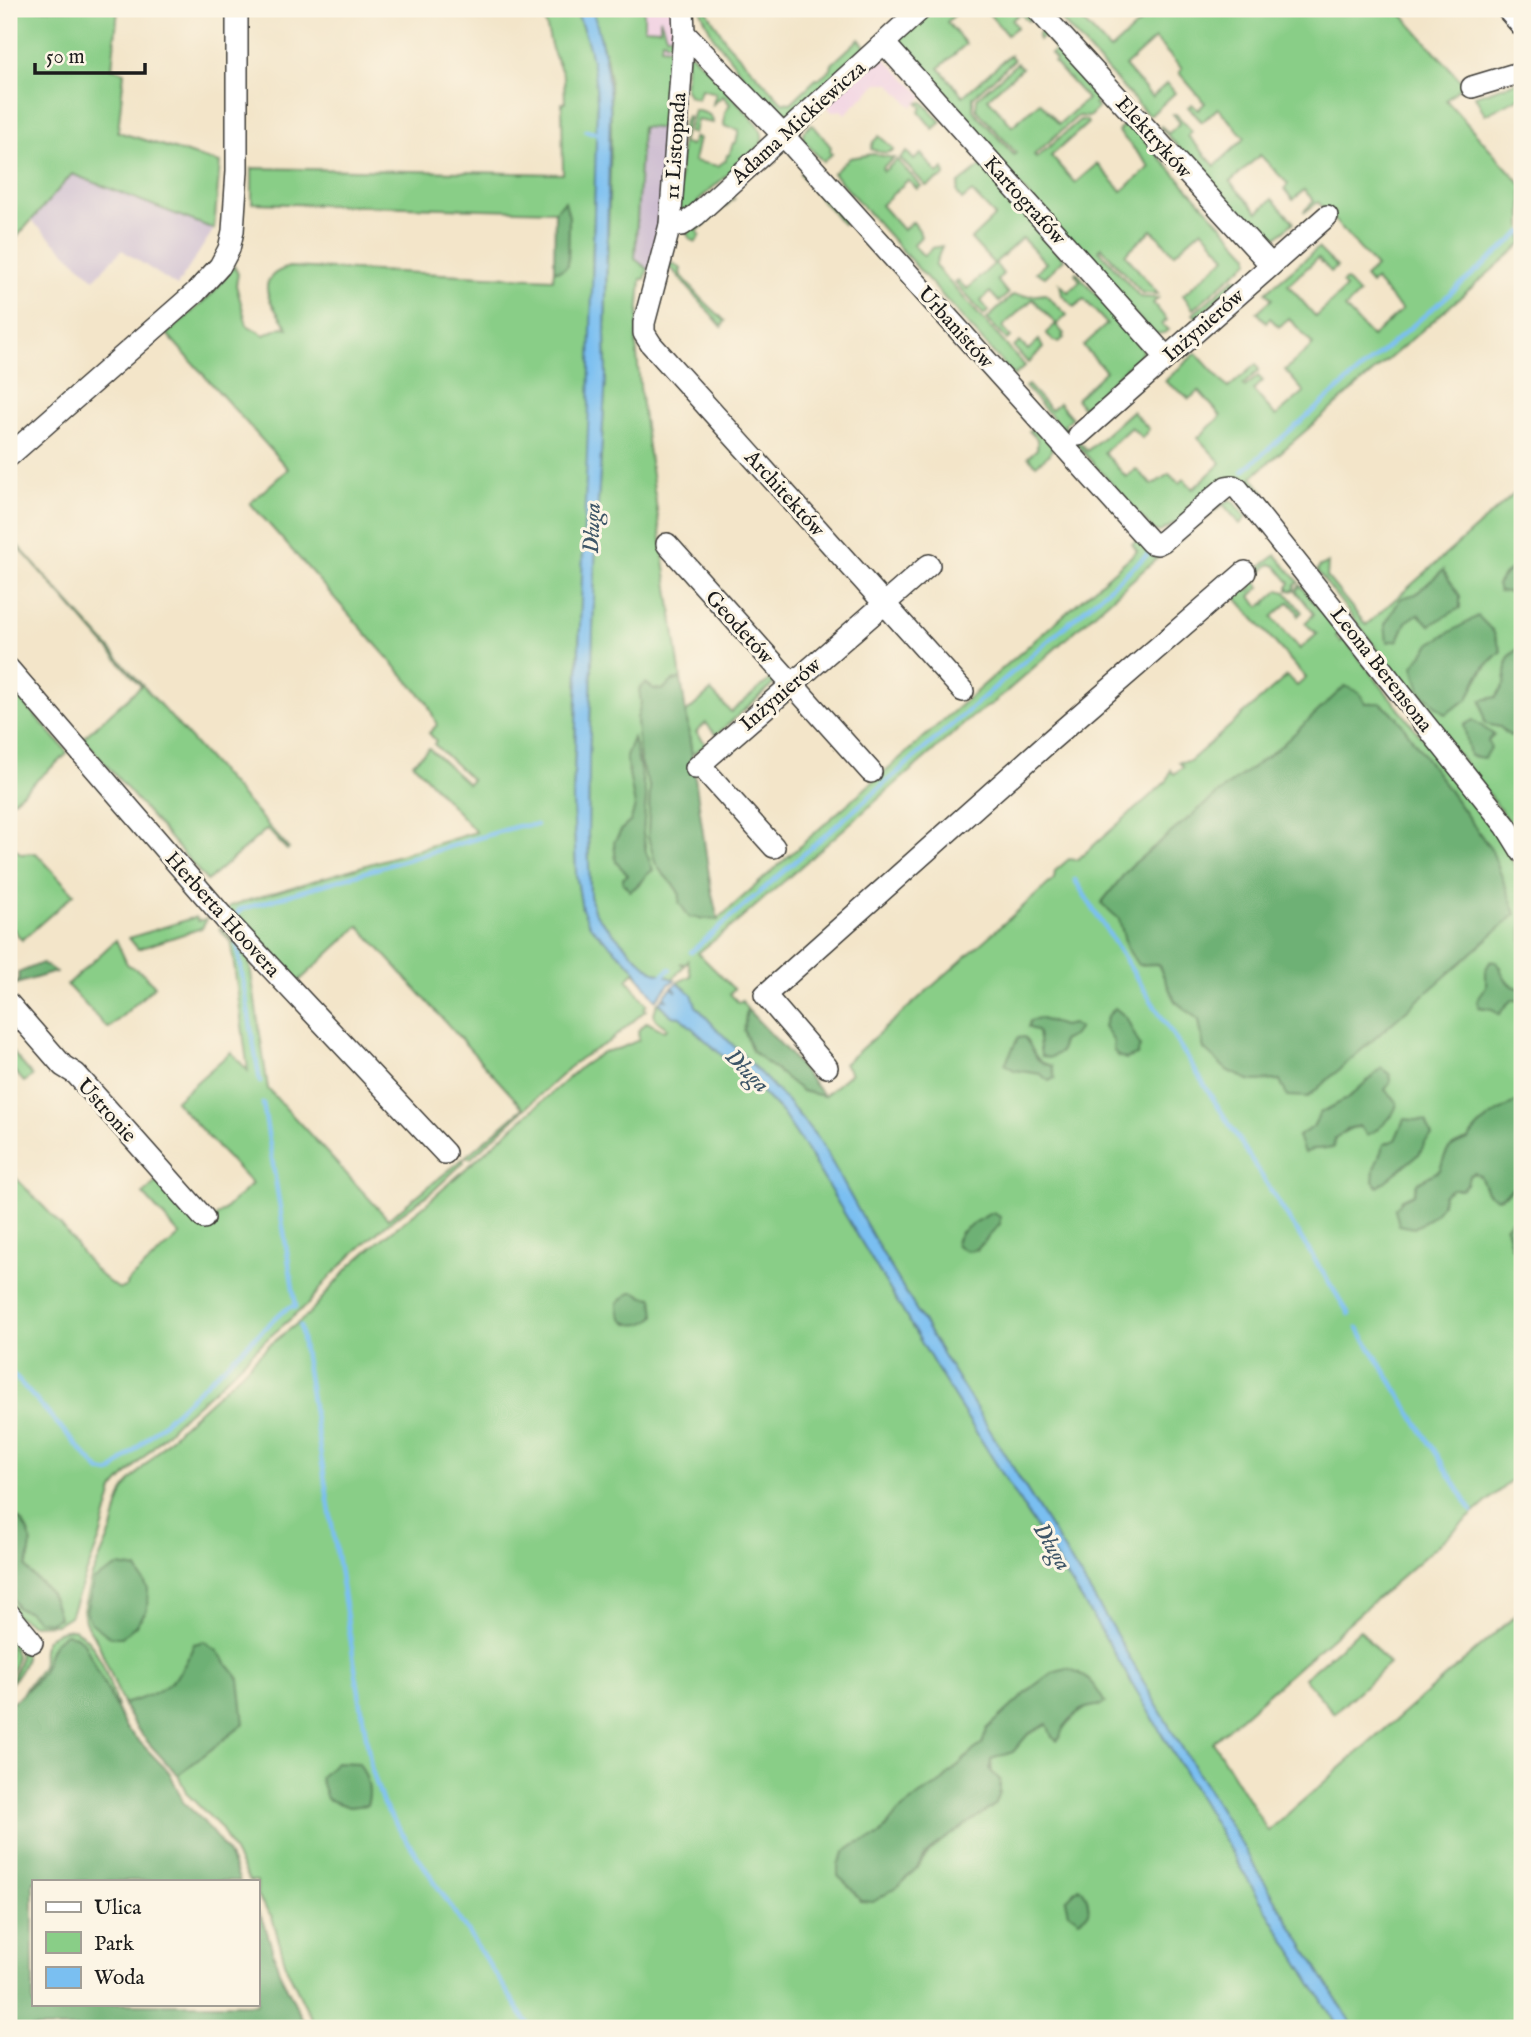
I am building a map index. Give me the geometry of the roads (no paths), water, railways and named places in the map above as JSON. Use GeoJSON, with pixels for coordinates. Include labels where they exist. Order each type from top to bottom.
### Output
{"type":"FeatureCollection","features":[{"type":"Feature","properties":{"kind":"street"},"geometry":{"type":"LineString","coordinates":[[9,456],[196,292],[216,272],[226,256],[233,231],[237,171],[237,9]]}},
{"type":"Feature","properties":{"kind":"street","name":"11 Listopada"},"geometry":{"type":"LineString","coordinates":[[654,282],[670,225],[684,33],[683,9]]}},
{"type":"Feature","properties":{"kind":"street","name":"Adama Mickiewicza"},"geometry":{"type":"LineString","coordinates":[[670,225],[682,225],[696,215],[921,9]]}},
{"type":"Feature","properties":{"kind":"street","name":"Elektryków"},"geometry":{"type":"LineString","coordinates":[[1037,9],[1271,265]]}},
{"type":"Feature","properties":{"kind":"street"},"geometry":{"type":"LineString","coordinates":[[1507,9],[1522,26]]}},
{"type":"Feature","properties":{"kind":"street","name":"Urbanistów"},"geometry":{"type":"LineString","coordinates":[[684,33],[784,135],[1151,543],[1163,541],[1226,487],[1233,486],[1238,489]]}},
{"type":"Feature","properties":{"kind":"street","name":"Kartografów"},"geometry":{"type":"LineString","coordinates":[[884,43],[1166,357]]}},
{"type":"Feature","properties":{"kind":"street"},"geometry":{"type":"LineString","coordinates":[[1472,88],[1522,72]]}},
{"type":"Feature","properties":{"kind":"street","name":"Inżynierów"},"geometry":{"type":"LineString","coordinates":[[1079,435],[1327,216]]}},
{"type":"Feature","properties":{"kind":"street","name":"Architektów"},"geometry":{"type":"LineString","coordinates":[[654,282],[644,323],[644,333],[651,344],[964,691]]}},
{"type":"Feature","properties":{"kind":"street","name":"Leona Berensona"},"geometry":{"type":"LineString","coordinates":[[1238,489],[1506,827],[1522,852]]}},
{"type":"Feature","properties":{"kind":"street","name":"Geodetów"},"geometry":{"type":"LineString","coordinates":[[667,544],[871,772]]}},
{"type":"Feature","properties":{"kind":"street","name":"Inżynierów"},"geometry":{"type":"LineString","coordinates":[[774,847],[698,767],[929,565]]}},
{"type":"Feature","properties":{"kind":"street"},"geometry":{"type":"LineString","coordinates":[[827,1067],[765,995],[1060,732],[1245,572]]}},
{"type":"Feature","properties":{"kind":"street","name":"Herberta Hoovera"},"geometry":{"type":"LineString","coordinates":[[9,670],[225,919],[445,1153]]}},
{"type":"Feature","properties":{"kind":"street","name":"Ustronie"},"geometry":{"type":"LineString","coordinates":[[9,1004],[63,1066],[76,1074],[204,1218]]}},
{"type":"Feature","properties":{"kind":"street"},"geometry":{"type":"LineString","coordinates":[[9,1614],[32,1642]]}},
{"type":"Feature","properties":{"kind":"water","name":"Długa"},"geometry":{"type":"Polygon","coordinates":[[[575,9],[591,9],[593,12],[605,60],[610,108],[606,376],[596,533],[589,758],[590,896],[599,918],[633,954],[652,971],[675,980],[656,1000],[634,968],[590,926],[582,909],[576,873],[573,799],[589,403],[597,100],[590,54],[575,9]]]}},
{"type":"Feature","properties":{"kind":"water","name":"Długa"},"geometry":{"type":"Polygon","coordinates":[[[677,983],[692,994],[696,1006],[788,1102],[820,1141],[943,1355],[1110,1624],[1170,1728],[1354,2028],[1339,2028],[1246,1877],[1099,1627],[951,1392],[803,1144],[782,1113],[757,1087],[680,1017],[672,1016],[659,1002],[663,998],[668,1001],[664,996],[672,988],[677,992],[673,987],[677,983]]]}},
{"type":"Feature","properties":{"kind":"waterway"},"geometry":{"type":"LineString","coordinates":[[586,131],[599,133]]}},
{"type":"Feature","properties":{"kind":"waterway"},"geometry":{"type":"LineString","coordinates":[[1243,471],[1522,232]]}},
{"type":"Feature","properties":{"kind":"waterway"},"geometry":{"type":"LineString","coordinates":[[691,952],[1147,555]]}},
{"type":"Feature","properties":{"kind":"waterway"},"geometry":{"type":"LineString","coordinates":[[235,918],[239,910],[518,826],[537,825]]}},
{"type":"Feature","properties":{"kind":"waterway"},"geometry":{"type":"LineString","coordinates":[[1075,880],[1349,1314]]}},
{"type":"Feature","properties":{"kind":"waterway"},"geometry":{"type":"LineString","coordinates":[[237,944],[260,1082]]}},
{"type":"Feature","properties":{"kind":"waterway"},"geometry":{"type":"LineString","coordinates":[[660,978],[670,969]]}},
{"type":"Feature","properties":{"kind":"waterway"},"geometry":{"type":"LineString","coordinates":[[263,1103],[296,1307]]}},
{"type":"Feature","properties":{"kind":"waterway"},"geometry":{"type":"LineString","coordinates":[[9,1370],[100,1471],[110,1473],[281,1313],[296,1306]]}},
{"type":"Feature","properties":{"kind":"waterway"},"geometry":{"type":"LineString","coordinates":[[300,1326],[371,1767],[383,1804],[531,2028]]}},
{"type":"Feature","properties":{"kind":"waterway"},"geometry":{"type":"LineString","coordinates":[[1358,1328],[1472,1511]]}}]}
